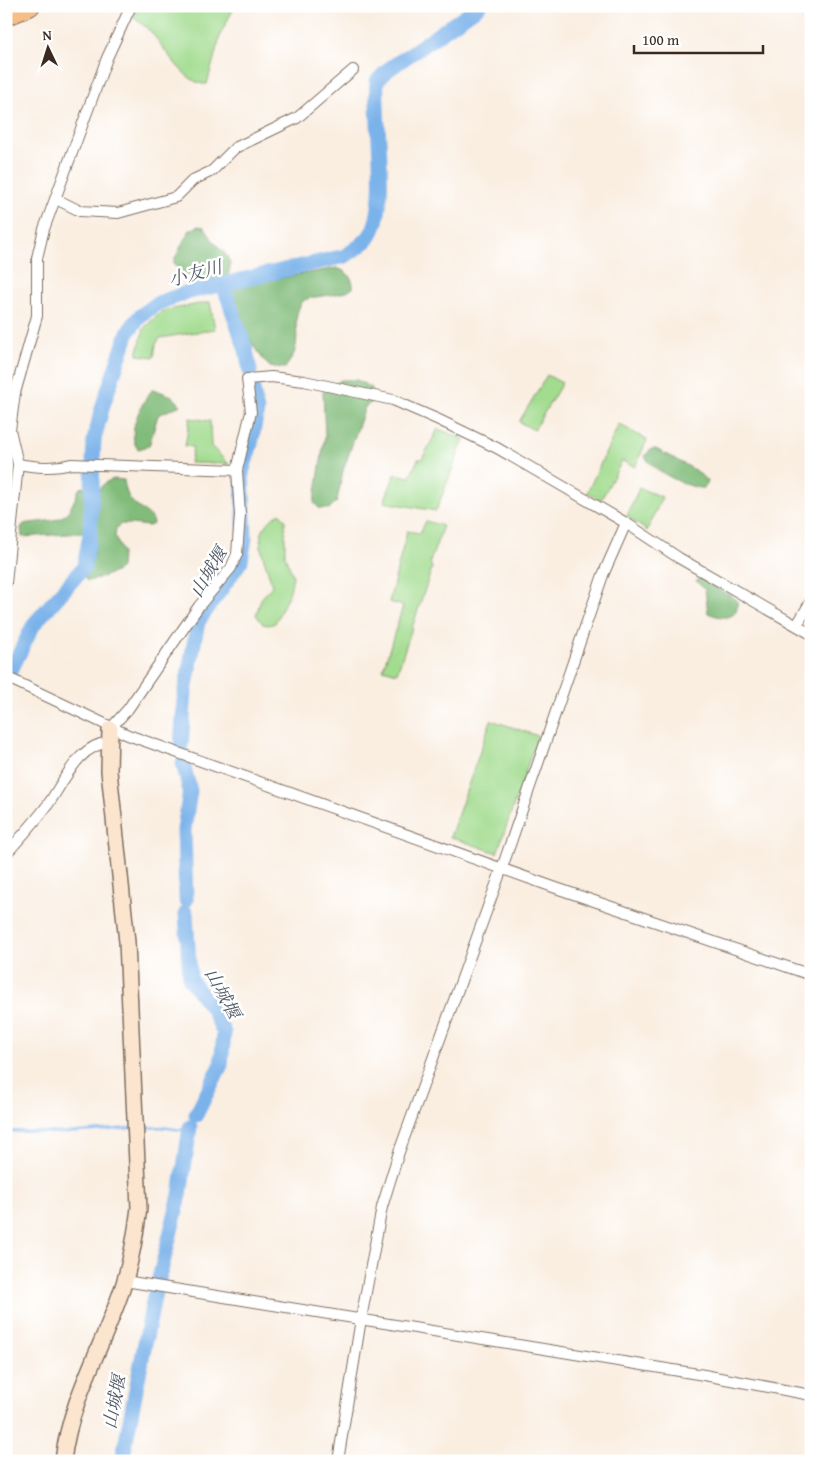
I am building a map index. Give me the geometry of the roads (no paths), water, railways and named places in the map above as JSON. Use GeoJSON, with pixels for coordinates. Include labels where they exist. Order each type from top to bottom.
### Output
{"type":"FeatureCollection","features":[{"type":"Feature","properties":{"kind":"highway"},"geometry":{"type":"LineString","coordinates":[[6,8],[13,6]]}},
{"type":"Feature","properties":{"kind":"highway"},"geometry":{"type":"LineString","coordinates":[[6,16],[30,6]]}},
{"type":"Feature","properties":{"kind":"street"},"geometry":{"type":"LineString","coordinates":[[6,583],[18,464],[8,429],[15,392],[37,316],[37,258],[44,229],[107,58],[131,6]]}},
{"type":"Feature","properties":{"kind":"street"},"geometry":{"type":"LineString","coordinates":[[56,199],[80,210],[118,213],[176,197],[192,180],[212,171],[235,148],[297,118],[353,70]]}},
{"type":"Feature","properties":{"kind":"street"},"geometry":{"type":"LineString","coordinates":[[6,854],[50,802],[72,765],[110,735],[199,606],[231,568],[239,540],[237,470],[251,412],[246,379],[271,377],[304,381],[393,400],[412,408],[496,448],[626,523],[679,558],[811,634]]}},
{"type":"Feature","properties":{"kind":"street"},"geometry":{"type":"LineString","coordinates":[[18,464],[60,468],[71,464],[237,470]]}},
{"type":"Feature","properties":{"kind":"street"},"geometry":{"type":"LineString","coordinates":[[338,1461],[361,1318],[382,1207],[398,1152],[502,868],[603,575],[626,523]]}},
{"type":"Feature","properties":{"kind":"street"},"geometry":{"type":"LineString","coordinates":[[797,625],[811,601]]}},
{"type":"Feature","properties":{"kind":"street"},"geometry":{"type":"LineString","coordinates":[[6,677],[110,735],[502,868],[811,976]]}},
{"type":"Feature","properties":{"kind":"street"},"geometry":{"type":"LineString","coordinates":[[63,1461],[65,1442],[80,1396],[125,1281],[135,1240],[139,1208],[126,942],[109,771],[110,735]]}},
{"type":"Feature","properties":{"kind":"street"},"geometry":{"type":"LineString","coordinates":[[125,1281],[361,1318],[811,1395]]}},
{"type":"Feature","properties":{"kind":"waterway","name":"小友川"},"geometry":{"type":"LineString","coordinates":[[6,680],[34,624],[84,567],[90,535],[94,440],[103,405],[128,332],[140,316],[158,303],[189,292],[345,256],[364,242],[376,224],[379,206],[380,163],[377,81],[389,69],[479,6]]}},
{"type":"Feature","properties":{"kind":"waterway","name":"山城堰"},"geometry":{"type":"LineString","coordinates":[[223,284],[246,350],[250,371]]}},
{"type":"Feature","properties":{"kind":"waterway","name":"山城堰"},"geometry":{"type":"LineString","coordinates":[[181,746],[185,692],[198,622],[241,561],[245,538],[242,472],[251,444],[257,411],[252,385]]}},
{"type":"Feature","properties":{"kind":"waterway","name":"山城堰"},"geometry":{"type":"LineString","coordinates":[[183,763],[190,791],[184,830],[186,900]]}},
{"type":"Feature","properties":{"kind":"waterway","name":"山城堰"},"geometry":{"type":"LineString","coordinates":[[186,913],[190,979],[213,1010],[224,1033],[221,1065],[196,1115]]}},
{"type":"Feature","properties":{"kind":"waterway"},"geometry":{"type":"LineString","coordinates":[[143,1128],[161,1127],[189,1131]]}},
{"type":"Feature","properties":{"kind":"waterway","name":"山城堰"},"geometry":{"type":"LineString","coordinates":[[159,1279],[180,1195],[190,1127]]}},
{"type":"Feature","properties":{"kind":"waterway"},"geometry":{"type":"LineString","coordinates":[[6,1131],[66,1133],[131,1128]]}},
{"type":"Feature","properties":{"kind":"waterway","name":"山城堰"},"geometry":{"type":"LineString","coordinates":[[122,1461],[155,1292]]}}]}
